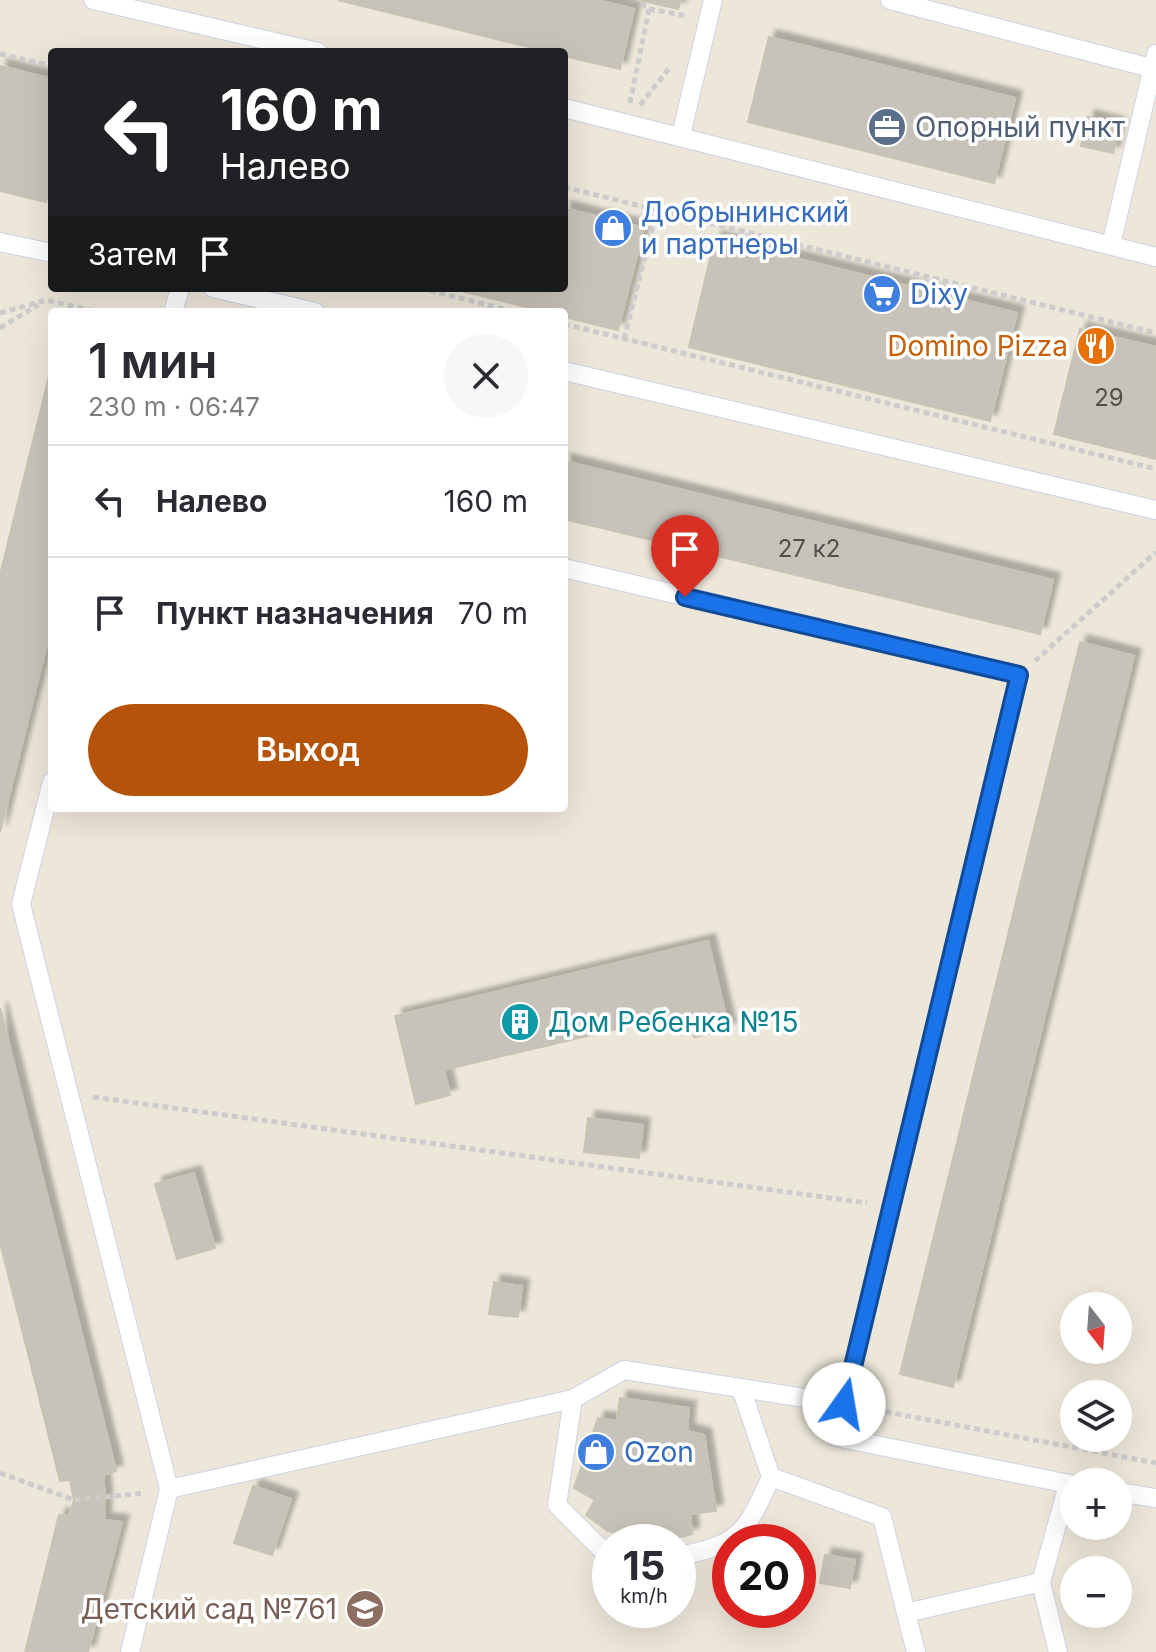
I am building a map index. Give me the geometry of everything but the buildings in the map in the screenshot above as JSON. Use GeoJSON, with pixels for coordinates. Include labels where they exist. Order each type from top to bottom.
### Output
{"type":"FeatureCollection","features":[{"type":"Feature","properties":{"kind":"lane"},"geometry":{"type":"LineString","coordinates":[[93,0],[301,48]]}},
{"type":"Feature","properties":{"kind":"lane"},"geometry":{"type":"LineString","coordinates":[[681,135],[713,0]]}},
{"type":"Feature","properties":{"kind":"lane"},"geometry":{"type":"LineString","coordinates":[[890,0],[1154,61],[1111,245]]}},
{"type":"Feature","properties":{"kind":"lane"},"geometry":{"type":"LineString","coordinates":[[568,109],[1156,257]]}},
{"type":"Feature","properties":{"kind":"lane"},"geometry":{"type":"LineString","coordinates":[[0,242],[48,252]]}},
{"type":"Feature","properties":{"kind":"lane"},"geometry":{"type":"LineString","coordinates":[[230,292],[298,308]]}},
{"type":"Feature","properties":{"kind":"lane"},"geometry":{"type":"LineString","coordinates":[[568,372],[1156,510]]}},
{"type":"Feature","properties":{"kind":"lane"},"geometry":{"type":"LineString","coordinates":[[568,569],[1019,675],[889,1206],[836,1437],[1060,1483]]}},
{"type":"Feature","properties":{"kind":"lane"},"geometry":{"type":"LineString","coordinates":[[48,798],[21,904],[72,1094],[169,1489],[130,1652]]}},
{"type":"Feature","properties":{"kind":"lane"},"geometry":{"type":"LineString","coordinates":[[169,1489],[573,1399],[624,1370],[844,1404]]}},
{"type":"Feature","properties":{"kind":"lane"},"geometry":{"type":"LineString","coordinates":[[696,1553],[716,1549],[751,1522],[771,1477],[741,1388]]}},
{"type":"Feature","properties":{"kind":"lane"},"geometry":{"type":"LineString","coordinates":[[573,1399],[557,1505],[592,1540]]}},
{"type":"Feature","properties":{"kind":"lane"},"geometry":{"type":"LineString","coordinates":[[771,1477],[882,1517],[916,1652]]}},
{"type":"Feature","properties":{"kind":"lane"},"geometry":{"type":"LineString","coordinates":[[1132,1494],[1156,1498]]}},
{"type":"Feature","properties":{"kind":"lane"},"geometry":{"type":"LineString","coordinates":[[1058,1652],[1041,1582],[1060,1521]]}},
{"type":"Feature","properties":{"kind":"lane"},"geometry":{"type":"LineString","coordinates":[[906,1613],[1041,1582]]}},
{"type":"Feature","properties":{"kind":"path"},"geometry":{"type":"LineString","coordinates":[[637,0],[649,9],[708,20]]}},
{"type":"Feature","properties":{"kind":"path"},"geometry":{"type":"LineString","coordinates":[[626,122],[649,9]]}},
{"type":"Feature","properties":{"kind":"path"},"geometry":{"type":"LineString","coordinates":[[0,54],[48,65]]}},
{"type":"Feature","properties":{"kind":"path"},"geometry":{"type":"LineString","coordinates":[[626,122],[681,54]]}},
{"type":"Feature","properties":{"kind":"path"},"geometry":{"type":"LineString","coordinates":[[568,188],[1156,333]]}},
{"type":"Feature","properties":{"kind":"path"},"geometry":{"type":"LineString","coordinates":[[624,339],[657,209]]}},
{"type":"Feature","properties":{"kind":"path"},"geometry":{"type":"LineString","coordinates":[[436,292],[500,308]]}},
{"type":"Feature","properties":{"kind":"path"},"geometry":{"type":"LineString","coordinates":[[0,328],[46,300]]}},
{"type":"Feature","properties":{"kind":"path"},"geometry":{"type":"LineString","coordinates":[[0,313],[46,300],[81,308]]}},
{"type":"Feature","properties":{"kind":"path"},"geometry":{"type":"LineString","coordinates":[[568,325],[1156,469]]}},
{"type":"Feature","properties":{"kind":"path"},"geometry":{"type":"LineString","coordinates":[[1019,675],[1156,552]]}},
{"type":"Feature","properties":{"kind":"path"},"geometry":{"type":"LineString","coordinates":[[72,1094],[889,1206]]}},
{"type":"Feature","properties":{"kind":"path"},"geometry":{"type":"LineString","coordinates":[[844,1404],[1156,1463]]}},
{"type":"Feature","properties":{"kind":"path"},"geometry":{"type":"LineString","coordinates":[[0,1473],[74,1500],[169,1489]]}},
{"type":"Feature","properties":{"kind":"place","name":"Опорный пункт"},"geometry":{"type":"Point","coordinates":[887,127]}},
{"type":"Feature","properties":{"kind":"place","name":"Добрынинский и партнеры"},"geometry":{"type":"Point","coordinates":[613,228]}},
{"type":"Feature","properties":{"kind":"place","name":"Dixy"},"geometry":{"type":"Point","coordinates":[882,294]}},
{"type":"Feature","properties":{"kind":"place","name":"Domino Pizza"},"geometry":{"type":"Point","coordinates":[1096,346]}},
{"type":"Feature","properties":{"kind":"place","name":"Дом Ребенка №15"},"geometry":{"type":"Point","coordinates":[520,1022]}},
{"type":"Feature","properties":{"kind":"place","name":"Ozon"},"geometry":{"type":"Point","coordinates":[596,1452]}},
{"type":"Feature","properties":{"kind":"place","name":"Детский сад №761"},"geometry":{"type":"Point","coordinates":[365,1609]}},
{"type":"Feature","properties":{"kind":"route"},"geometry":{"type":"LineString","coordinates":[[685,597],[1019,675],[889,1206],[844,1404]]}}]}
